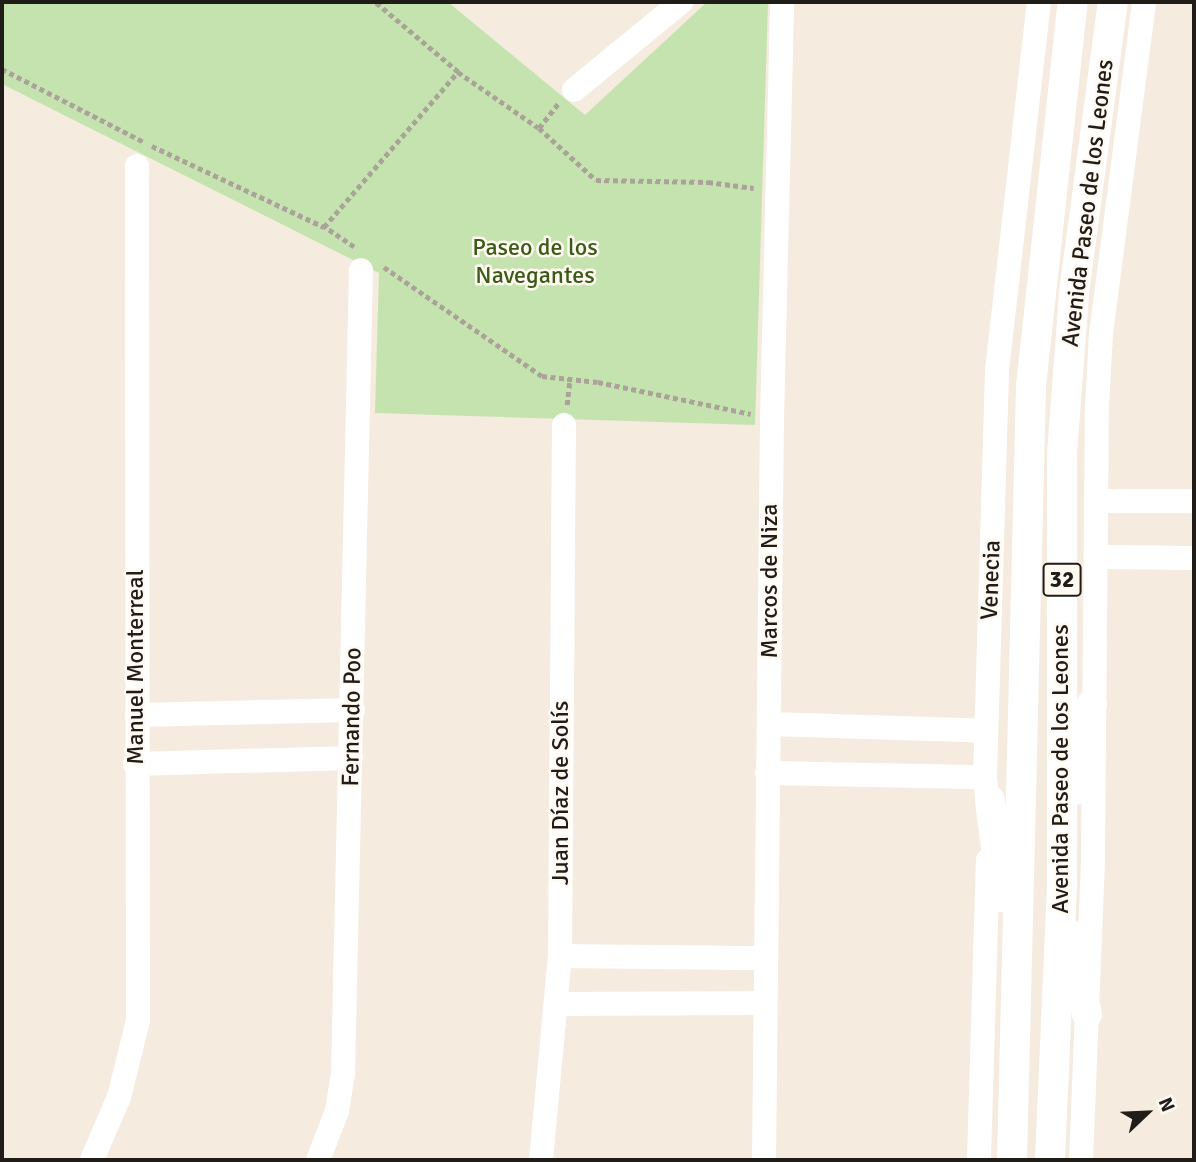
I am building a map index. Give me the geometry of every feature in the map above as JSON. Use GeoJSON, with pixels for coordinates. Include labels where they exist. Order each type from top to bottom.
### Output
{"type":"FeatureCollection","features":[{"type":"Feature","properties":{"kind":"main road","name":"Avenida Paseo de los Leones"},"geometry":{"type":"LineString","coordinates":[[1012,1160],[1031,386],[1073,2]]}},
{"type":"Feature","properties":{"kind":"main road","name":"Avenida Paseo de los Leones"},"geometry":{"type":"LineString","coordinates":[[1050,1160],[1061,875],[1062,454],[1074,292],[1113,2]]}},
{"type":"Feature","properties":{"kind":"main road"},"geometry":{"type":"LineString","coordinates":[[1087,1014],[1061,875],[1092,703]]}},
{"type":"Feature","properties":{"kind":"main road"},"geometry":{"type":"LineString","coordinates":[[987,788],[1015,997]]}},
{"type":"Feature","properties":{"kind":"street"},"geometry":{"type":"LineString","coordinates":[[573,90],[681,2]]}},
{"type":"Feature","properties":{"kind":"street","name":"Marcos de Niza"},"geometry":{"type":"LineString","coordinates":[[764,1160],[766,773],[782,2]]}},
{"type":"Feature","properties":{"kind":"street","name":"Venecia"},"geometry":{"type":"LineString","coordinates":[[979,1160],[986,731],[997,370],[1040,2]]}},
{"type":"Feature","properties":{"kind":"street"},"geometry":{"type":"LineString","coordinates":[[1081,1160],[1087,1014],[1101,334],[1144,2]]}},
{"type":"Feature","properties":{"kind":"street","name":"Manuel Monterreal"},"geometry":{"type":"LineString","coordinates":[[92,1160],[119,1097],[138,1020],[135,764],[137,166]]}},
{"type":"Feature","properties":{"kind":"street","name":"Fernando Poo"},"geometry":{"type":"LineString","coordinates":[[318,1160],[337,1111],[343,1075],[366,261]]}},
{"type":"Feature","properties":{"kind":"street","name":"Juan Díaz de Solís"},"geometry":{"type":"LineString","coordinates":[[541,1160],[558,1004],[560,956],[564,425]]}},
{"type":"Feature","properties":{"kind":"street"},"geometry":{"type":"LineString","coordinates":[[1098,501],[1194,501]]}},
{"type":"Feature","properties":{"kind":"street"},"geometry":{"type":"LineString","coordinates":[[1096,557],[1194,558]]}},
{"type":"Feature","properties":{"kind":"street"},"geometry":{"type":"LineString","coordinates":[[136,715],[353,710]]}},
{"type":"Feature","properties":{"kind":"street"},"geometry":{"type":"LineString","coordinates":[[769,724],[986,731]]}},
{"type":"Feature","properties":{"kind":"street"},"geometry":{"type":"LineString","coordinates":[[135,764],[351,758]]}},
{"type":"Feature","properties":{"kind":"street"},"geometry":{"type":"LineString","coordinates":[[766,773],[987,788]]}},
{"type":"Feature","properties":{"kind":"street"},"geometry":{"type":"LineString","coordinates":[[560,956],[764,958]]}},
{"type":"Feature","properties":{"kind":"street"},"geometry":{"type":"LineString","coordinates":[[558,1004],[763,1003]]}},
{"type":"Feature","properties":{"kind":"path"},"geometry":{"type":"LineString","coordinates":[[375,2],[458,72],[539,128],[596,180],[708,182],[746,190]]}},
{"type":"Feature","properties":{"kind":"path"},"geometry":{"type":"LineString","coordinates":[[2,69],[324,227],[366,261],[542,376],[598,382],[772,419]]}},
{"type":"Feature","properties":{"kind":"path"},"geometry":{"type":"LineString","coordinates":[[324,227],[458,72]]}},
{"type":"Feature","properties":{"kind":"green space","name":"Paseo de los Navegantes"},"geometry":{"type":"Polygon","coordinates":[[[2,2],[448,2],[585,115],[707,2],[768,2],[755,425],[375,413],[379,273],[2,84],[2,2]]]}}]}
